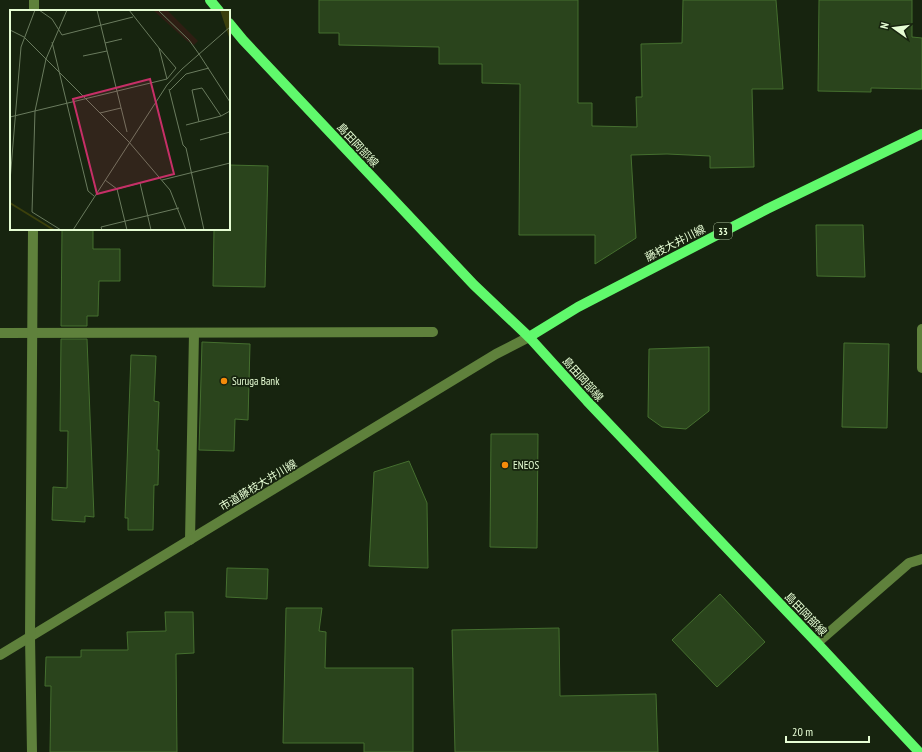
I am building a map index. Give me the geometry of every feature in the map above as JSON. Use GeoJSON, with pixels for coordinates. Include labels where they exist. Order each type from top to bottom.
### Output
{"type":"FeatureCollection","features":[{"type":"Feature","properties":{"kind":"main road"},"geometry":{"type":"LineString","coordinates":[[210,0],[218,10]]}},
{"type":"Feature","properties":{"kind":"main road","name":"島田岡部線"},"geometry":{"type":"LineString","coordinates":[[230,24],[474,286],[529,337],[587,401],[919,752]]}},
{"type":"Feature","properties":{"kind":"main road","name":"藤枝大井川線"},"geometry":{"type":"LineString","coordinates":[[529,337],[578,307],[767,209],[922,134]]}},
{"type":"Feature","properties":{"kind":"street"},"geometry":{"type":"LineString","coordinates":[[32,752],[30,637],[33,230]]}},
{"type":"Feature","properties":{"kind":"street"},"geometry":{"type":"LineString","coordinates":[[922,329],[922,368]]}},
{"type":"Feature","properties":{"kind":"street"},"geometry":{"type":"LineString","coordinates":[[0,333],[433,332]]}},
{"type":"Feature","properties":{"kind":"street"},"geometry":{"type":"LineString","coordinates":[[190,540],[194,333]]}},
{"type":"Feature","properties":{"kind":"street","name":"市道藤枝大井川線"},"geometry":{"type":"LineString","coordinates":[[0,655],[496,354],[529,337]]}},
{"type":"Feature","properties":{"kind":"street"},"geometry":{"type":"LineString","coordinates":[[817,643],[909,563],[922,559]]}},
{"type":"Feature","properties":{"kind":"building"},"geometry":{"type":"Polygon","coordinates":[[[319,0],[578,0],[578,103],[592,103],[592,126],[637,127],[636,97],[642,97],[641,44],[682,43],[683,0],[776,0],[783,89],[752,89],[754,167],[710,168],[710,156],[667,154],[631,155],[636,238],[595,264],[595,235],[519,235],[520,84],[482,83],[482,64],[439,64],[439,47],[339,45],[339,33],[319,33],[319,0]]]}},
{"type":"Feature","properties":{"kind":"building"},"geometry":{"type":"Polygon","coordinates":[[[819,0],[912,0],[912,37],[922,38],[922,89],[871,88],[871,92],[818,91],[819,0]]]}},
{"type":"Feature","properties":{"kind":"building"},"geometry":{"type":"Polygon","coordinates":[[[230,165],[268,166],[265,287],[213,286],[214,230],[230,230],[230,165]]]}},
{"type":"Feature","properties":{"kind":"building"},"geometry":{"type":"Polygon","coordinates":[[[816,225],[863,225],[865,277],[817,276],[816,225]]]}},
{"type":"Feature","properties":{"kind":"building"},"geometry":{"type":"Polygon","coordinates":[[[62,230],[93,230],[93,249],[120,249],[120,281],[99,281],[98,316],[87,316],[87,326],[61,326],[62,230]]]}},
{"type":"Feature","properties":{"kind":"building"},"geometry":{"type":"Polygon","coordinates":[[[61,339],[87,339],[94,517],[85,516],[85,522],[52,520],[53,487],[67,488],[68,431],[60,431],[61,339]]]}},
{"type":"Feature","properties":{"kind":"building"},"geometry":{"type":"Polygon","coordinates":[[[202,342],[250,344],[248,420],[235,419],[234,451],[199,450],[202,342]]]}},
{"type":"Feature","properties":{"kind":"building"},"geometry":{"type":"Polygon","coordinates":[[[844,343],[889,344],[887,428],[842,427],[844,343]]]}},
{"type":"Feature","properties":{"kind":"building"},"geometry":{"type":"Polygon","coordinates":[[[709,347],[709,411],[686,429],[662,427],[648,417],[649,349],[709,347]]]}},
{"type":"Feature","properties":{"kind":"building"},"geometry":{"type":"Polygon","coordinates":[[[131,355],[156,356],[154,401],[159,402],[157,450],[159,450],[158,485],[154,485],[153,530],[128,530],[128,518],[125,518],[131,355]]]}},
{"type":"Feature","properties":{"kind":"building"},"geometry":{"type":"Polygon","coordinates":[[[491,434],[538,434],[537,548],[490,547],[491,434]]]}},
{"type":"Feature","properties":{"kind":"building"},"geometry":{"type":"Polygon","coordinates":[[[409,461],[427,503],[428,568],[369,566],[374,472],[409,461]]]}},
{"type":"Feature","properties":{"kind":"building"},"geometry":{"type":"Polygon","coordinates":[[[227,568],[268,569],[267,599],[226,597],[227,568]]]}},
{"type":"Feature","properties":{"kind":"building"},"geometry":{"type":"Polygon","coordinates":[[[720,594],[765,642],[717,687],[672,640],[720,594]]]}},
{"type":"Feature","properties":{"kind":"building"},"geometry":{"type":"Polygon","coordinates":[[[286,608],[322,608],[319,631],[326,632],[325,668],[413,668],[413,752],[364,752],[364,743],[283,743],[286,608]]]}},
{"type":"Feature","properties":{"kind":"building"},"geometry":{"type":"Polygon","coordinates":[[[165,612],[193,612],[194,653],[176,654],[177,752],[50,752],[51,686],[45,686],[46,657],[81,657],[81,650],[128,650],[127,632],[166,631],[165,612]]]}},
{"type":"Feature","properties":{"kind":"building"},"geometry":{"type":"Polygon","coordinates":[[[559,628],[560,696],[656,694],[658,752],[455,752],[452,630],[559,628]]]}},
{"type":"Feature","properties":{"kind":"place","name":"Suruga Bank"},"geometry":{"type":"Point","coordinates":[224,381]}},
{"type":"Feature","properties":{"kind":"place","name":"ENEOS"},"geometry":{"type":"Point","coordinates":[505,465]}}]}
